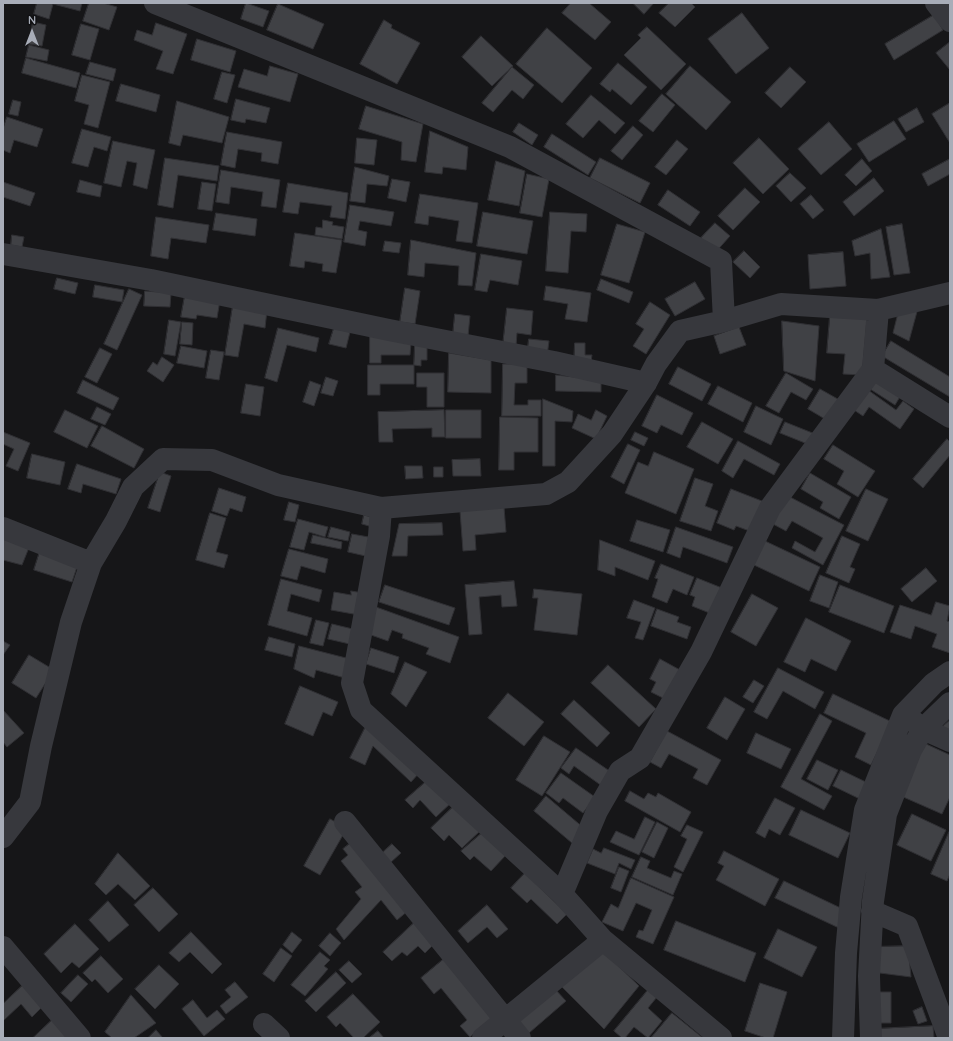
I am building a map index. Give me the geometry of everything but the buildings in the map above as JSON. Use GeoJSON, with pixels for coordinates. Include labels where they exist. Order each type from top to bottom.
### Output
{"type":"FeatureCollection","features":[{"type":"Feature","properties":{"kind":"street"},"geometry":{"type":"LineString","coordinates":[[155,3],[510,147],[721,261],[724,321]]}},
{"type":"Feature","properties":{"kind":"street"},"geometry":{"type":"LineString","coordinates":[[936,3],[950,21]]}},
{"type":"Feature","properties":{"kind":"street"},"geometry":{"type":"LineString","coordinates":[[3,254],[151,280],[646,382]]}},
{"type":"Feature","properties":{"kind":"street"},"geometry":{"type":"LineString","coordinates":[[3,837],[30,802],[41,746],[71,622],[90,563],[116,521],[133,487],[163,459],[212,460],[278,485],[381,508],[546,494],[568,482],[612,434],[656,364],[680,332],[781,304],[878,310],[950,293]]}},
{"type":"Feature","properties":{"kind":"street"},"geometry":{"type":"LineString","coordinates":[[562,894],[597,811],[620,770],[640,758],[701,652],[770,508],[873,369],[878,310]]}},
{"type":"Feature","properties":{"kind":"street"},"geometry":{"type":"LineString","coordinates":[[873,369],[950,417]]}},
{"type":"Feature","properties":{"kind":"street"},"geometry":{"type":"LineString","coordinates":[[381,508],[379,536],[352,683],[361,710],[562,894],[603,940],[721,1038]]}},
{"type":"Feature","properties":{"kind":"street"},"geometry":{"type":"LineString","coordinates":[[3,528],[90,563]]}},
{"type":"Feature","properties":{"kind":"street"},"geometry":{"type":"LineString","coordinates":[[843,1038],[846,953],[851,897],[865,810],[904,715],[934,683],[950,672]]}},
{"type":"Feature","properties":{"kind":"street"},"geometry":{"type":"LineString","coordinates":[[871,1038],[869,976],[872,906],[886,814],[911,750],[923,729],[950,703]]}},
{"type":"Feature","properties":{"kind":"street"},"geometry":{"type":"LineString","coordinates":[[904,715],[923,729],[950,741]]}},
{"type":"Feature","properties":{"kind":"street"},"geometry":{"type":"LineString","coordinates":[[345,822],[520,1038]]}},
{"type":"Feature","properties":{"kind":"street"},"geometry":{"type":"LineString","coordinates":[[851,897],[872,906],[907,926],[949,1038]]}},
{"type":"Feature","properties":{"kind":"street"},"geometry":{"type":"LineString","coordinates":[[483,1038],[603,940]]}},
{"type":"Feature","properties":{"kind":"street"},"geometry":{"type":"LineString","coordinates":[[3,947],[80,1038]]}}]}
